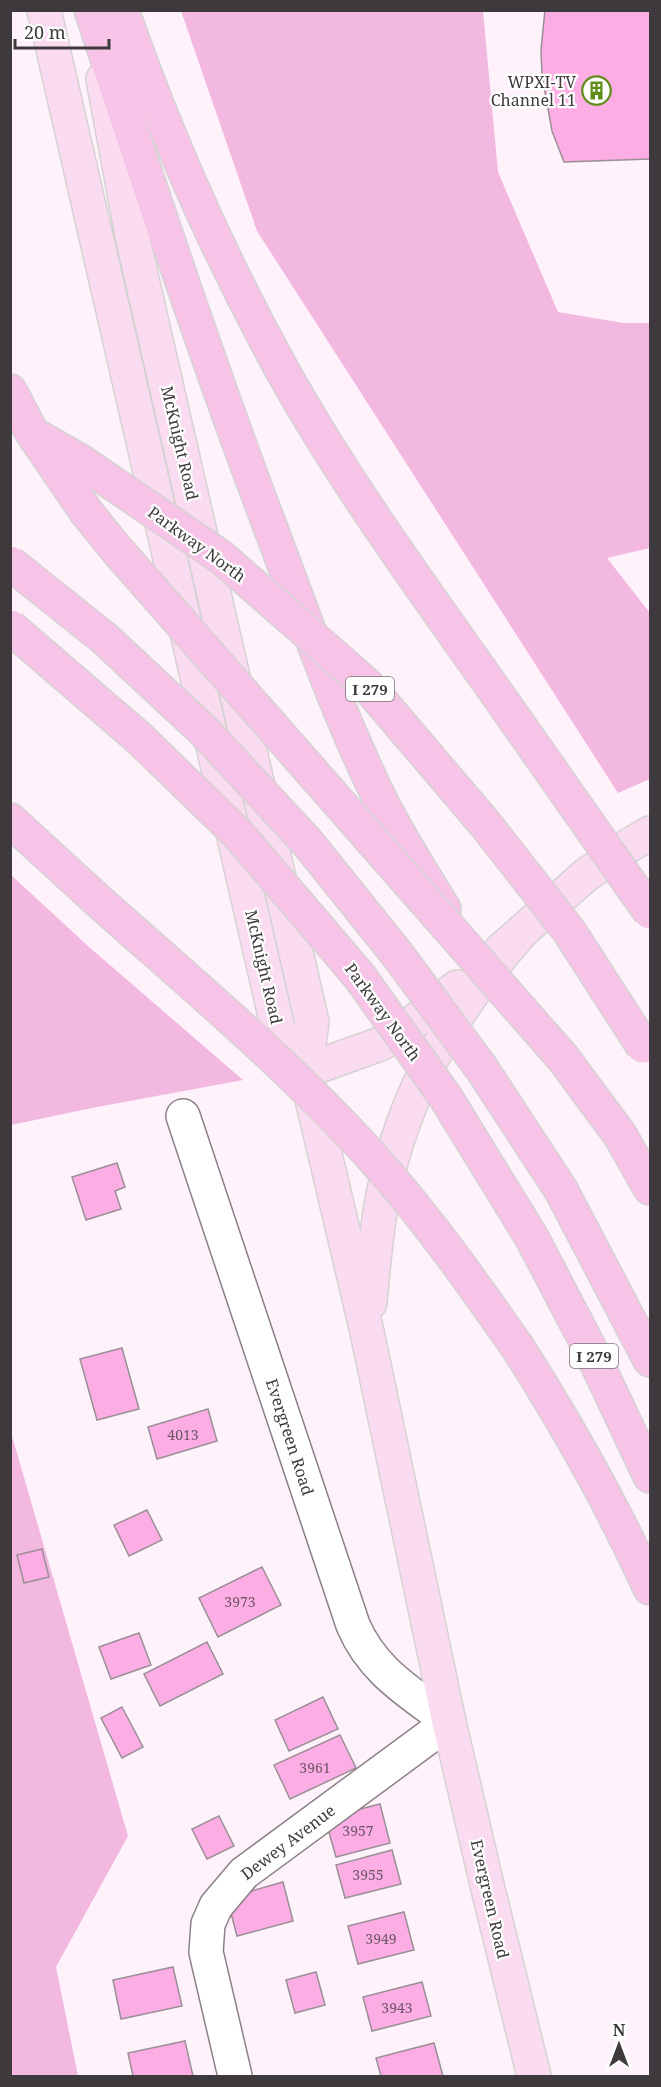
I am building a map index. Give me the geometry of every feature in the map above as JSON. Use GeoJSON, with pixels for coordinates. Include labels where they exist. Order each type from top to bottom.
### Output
{"type":"FeatureCollection","features":[{"type":"Feature","properties":{"kind":"highway"},"geometry":{"type":"LineString","coordinates":[[90,10],[231,424],[353,742],[403,842],[471,952]]}},
{"type":"Feature","properties":{"kind":"highway"},"geometry":{"type":"LineString","coordinates":[[122,10],[169,136],[204,216],[241,294],[282,369],[381,530],[651,912]]}},
{"type":"Feature","properties":{"kind":"highway"},"geometry":{"type":"LineString","coordinates":[[10,391],[21,427],[117,550],[563,1058],[620,1135],[651,1188]]}},
{"type":"Feature","properties":{"kind":"highway","name":"Parkway North"},"geometry":{"type":"LineString","coordinates":[[21,427],[80,462],[221,557],[366,684],[486,825],[569,931],[647,1052]]}},
{"type":"Feature","properties":{"kind":"highway"},"geometry":{"type":"LineString","coordinates":[[10,563],[104,638],[196,724],[307,842],[397,954],[482,1069],[561,1190],[651,1360]]}},
{"type":"Feature","properties":{"kind":"highway","name":"Parkway North"},"geometry":{"type":"LineString","coordinates":[[10,627],[139,738],[247,843],[360,977],[446,1098],[532,1238],[591,1351],[651,1476]]}},
{"type":"Feature","properties":{"kind":"highway"},"geometry":{"type":"LineString","coordinates":[[10,820],[261,1047],[371,1157],[421,1214],[472,1281],[559,1412],[596,1478],[651,1588]]}},
{"type":"Feature","properties":{"kind":"main road","name":"McKnight Road"},"geometry":{"type":"LineString","coordinates":[[45,10],[278,1029],[305,1071]]}},
{"type":"Feature","properties":{"kind":"main road","name":"McKnight Road"},"geometry":{"type":"LineString","coordinates":[[90,10],[133,240],[312,1022],[305,1071]]}},
{"type":"Feature","properties":{"kind":"main road","name":"Evergreen Road"},"geometry":{"type":"LineString","coordinates":[[534,2076],[494,1918],[449,1722],[367,1332],[305,1071],[380,1044],[405,1029],[519,935],[586,875],[651,833]]}},
{"type":"Feature","properties":{"kind":"main road","name":"Evergreen Road"},"geometry":{"type":"LineString","coordinates":[[367,1332],[376,1236],[383,1195],[406,1115],[442,1038],[467,998],[519,935]]}},
{"type":"Feature","properties":{"kind":"street","name":"Evergreen Road"},"geometry":{"type":"LineString","coordinates":[[183,1116],[361,1644],[387,1674],[449,1722]]}},
{"type":"Feature","properties":{"kind":"street","name":"Dewey Avenue"},"geometry":{"type":"LineString","coordinates":[[235,2076],[206,1952],[208,1924],[216,1906],[244,1873],[449,1722]]}},
{"type":"Feature","properties":{"kind":"shaded area"},"geometry":{"type":"Polygon","coordinates":[[[181,11],[483,11],[498,172],[558,312],[623,323],[650,323],[650,548],[607,558],[650,613],[650,779],[618,793],[257,231],[181,11]]]}},
{"type":"Feature","properties":{"kind":"shaded area"},"geometry":{"type":"Polygon","coordinates":[[[10,874],[89,947],[243,1080],[11,1125],[10,874]]]}},
{"type":"Feature","properties":{"kind":"shaded area"},"geometry":{"type":"Polygon","coordinates":[[[10,1429],[128,1836],[56,1967],[78,2076],[11,2076],[10,1429]]]}},
{"type":"Feature","properties":{"kind":"building","name":"WPXI-TV Channel 11"},"geometry":{"type":"Polygon","coordinates":[[[545,10],[650,10],[650,159],[564,162],[552,131],[542,76],[541,50],[545,10]]]}},
{"type":"Feature","properties":{"kind":"building"},"geometry":{"type":"Polygon","coordinates":[[[117,1163],[125,1187],[115,1191],[121,1209],[86,1220],[72,1177],[117,1163]]]}},
{"type":"Feature","properties":{"kind":"building"},"geometry":{"type":"Polygon","coordinates":[[[122,1348],[139,1409],[97,1420],[80,1359],[122,1348]]]}},
{"type":"Feature","properties":{"kind":"building"},"geometry":{"type":"Polygon","coordinates":[[[208,1409],[217,1441],[157,1459],[148,1427],[208,1409]]]}},
{"type":"Feature","properties":{"kind":"building"},"geometry":{"type":"Polygon","coordinates":[[[147,1510],[162,1540],[129,1556],[114,1525],[147,1510]]]}},
{"type":"Feature","properties":{"kind":"building"},"geometry":{"type":"Polygon","coordinates":[[[42,1549],[49,1577],[24,1583],[17,1555],[42,1549]]]}},
{"type":"Feature","properties":{"kind":"building"},"geometry":{"type":"Polygon","coordinates":[[[262,1567],[281,1605],[218,1637],[199,1598],[262,1567]]]}},
{"type":"Feature","properties":{"kind":"building"},"geometry":{"type":"Polygon","coordinates":[[[139,1633],[151,1665],[111,1679],[99,1647],[139,1633]]]}},
{"type":"Feature","properties":{"kind":"building"},"geometry":{"type":"Polygon","coordinates":[[[207,1642],[223,1674],[160,1706],[144,1674],[207,1642]]]}},
{"type":"Feature","properties":{"kind":"building"},"geometry":{"type":"Polygon","coordinates":[[[323,1697],[338,1729],[289,1751],[275,1720],[323,1697]]]}},
{"type":"Feature","properties":{"kind":"building"},"geometry":{"type":"Polygon","coordinates":[[[122,1707],[143,1747],[122,1758],[101,1718],[122,1707]]]}},
{"type":"Feature","properties":{"kind":"building"},"geometry":{"type":"Polygon","coordinates":[[[340,1735],[356,1768],[290,1799],[274,1765],[340,1735]]]}},
{"type":"Feature","properties":{"kind":"building"},"geometry":{"type":"Polygon","coordinates":[[[380,1804],[390,1843],[336,1857],[325,1818],[380,1804]]]}},
{"type":"Feature","properties":{"kind":"building"},"geometry":{"type":"Polygon","coordinates":[[[219,1816],[234,1846],[207,1859],[192,1829],[219,1816]]]}},
{"type":"Feature","properties":{"kind":"building"},"geometry":{"type":"Polygon","coordinates":[[[392,1850],[401,1884],[345,1898],[336,1865],[392,1850]]]}},
{"type":"Feature","properties":{"kind":"building"},"geometry":{"type":"Polygon","coordinates":[[[283,1882],[293,1921],[237,1936],[227,1898],[283,1882]]]}},
{"type":"Feature","properties":{"kind":"building"},"geometry":{"type":"Polygon","coordinates":[[[404,1912],[414,1950],[358,1964],[348,1926],[404,1912]]]}},
{"type":"Feature","properties":{"kind":"building"},"geometry":{"type":"Polygon","coordinates":[[[173,1967],[182,2006],[121,2019],[113,1980],[173,1967]]]}},
{"type":"Feature","properties":{"kind":"building"},"geometry":{"type":"Polygon","coordinates":[[[316,1972],[325,2005],[295,2013],[286,1980],[316,1972]]]}},
{"type":"Feature","properties":{"kind":"building"},"geometry":{"type":"Polygon","coordinates":[[[422,1982],[431,2016],[372,2031],[363,1997],[422,1982]]]}},
{"type":"Feature","properties":{"kind":"building"},"geometry":{"type":"Polygon","coordinates":[[[185,2041],[193,2076],[133,2076],[128,2053],[185,2041]]]}},
{"type":"Feature","properties":{"kind":"building"},"geometry":{"type":"Polygon","coordinates":[[[434,2043],[443,2076],[381,2076],[376,2058],[434,2043]]]}},
{"type":"Feature","properties":{"kind":"place","name":"WPXI-TV Channel 11"},"geometry":{"type":"Point","coordinates":[597,91]}}]}
